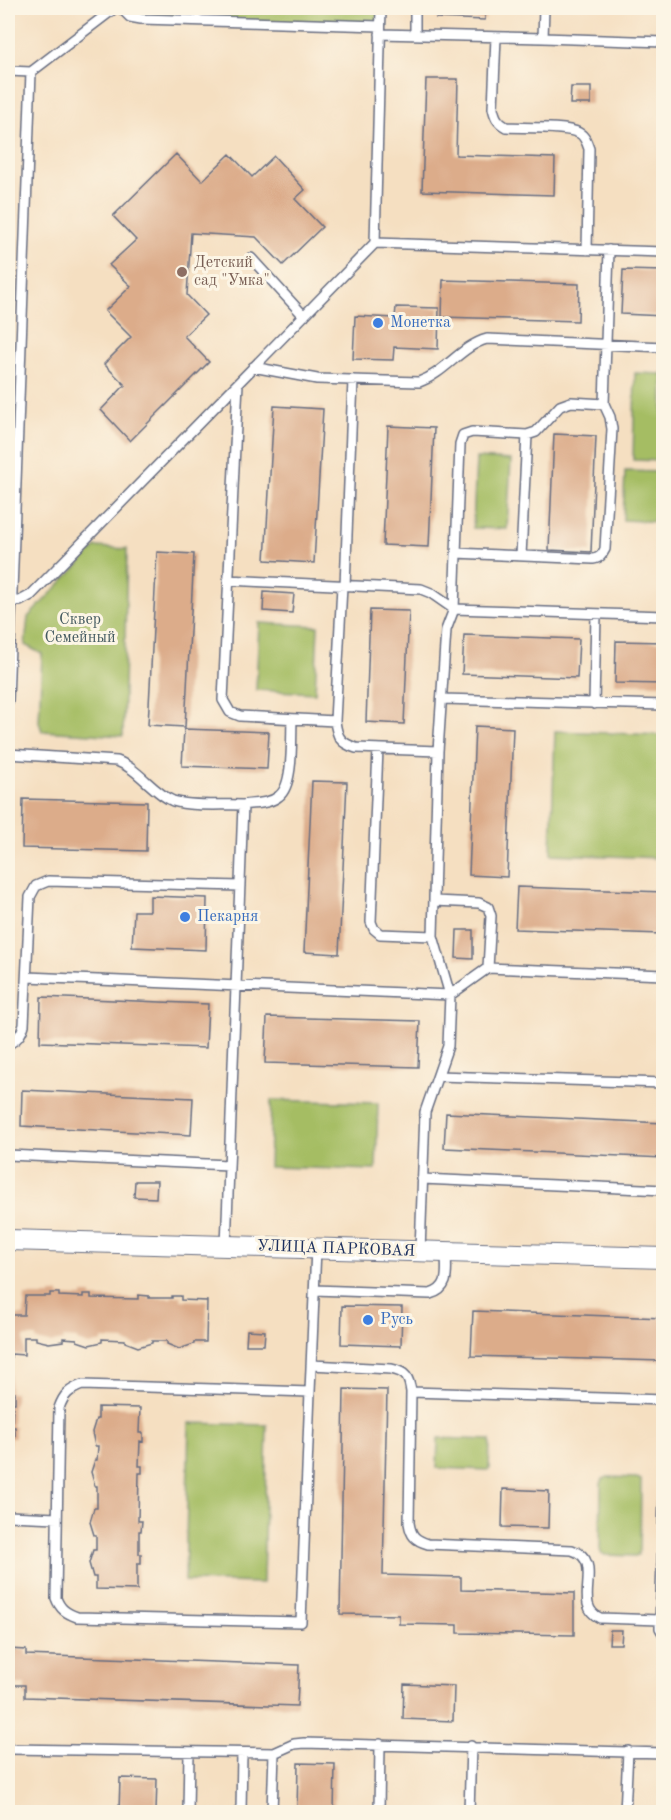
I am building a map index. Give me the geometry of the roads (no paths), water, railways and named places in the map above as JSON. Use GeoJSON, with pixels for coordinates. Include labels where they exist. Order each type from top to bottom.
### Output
{"type":"FeatureCollection","features":[{"type":"Feature","properties":{"kind":"street","name":"УЛИЦА ПАРКОВАЯ"},"geometry":{"type":"LineString","coordinates":[[8,1240],[663,1258]]}},
{"type":"Feature","properties":{"kind":"lane"},"geometry":{"type":"LineString","coordinates":[[8,70],[31,72],[115,8]]}},
{"type":"Feature","properties":{"kind":"lane"},"geometry":{"type":"LineString","coordinates":[[121,8],[130,17],[141,19],[380,30],[415,34],[663,42]]}},
{"type":"Feature","properties":{"kind":"lane"},"geometry":{"type":"LineString","coordinates":[[9,601],[20,600],[31,595],[375,243],[381,8]]}},
{"type":"Feature","properties":{"kind":"lane"},"geometry":{"type":"LineString","coordinates":[[415,8],[415,34]]}},
{"type":"Feature","properties":{"kind":"lane"},"geometry":{"type":"LineString","coordinates":[[543,38],[544,8]]}},
{"type":"Feature","properties":{"kind":"lane"},"geometry":{"type":"LineString","coordinates":[[496,37],[493,108],[495,117],[500,123],[506,127],[568,130],[580,133],[587,141],[589,149],[587,250]]}},
{"type":"Feature","properties":{"kind":"lane"},"geometry":{"type":"LineString","coordinates":[[8,700],[9,601],[31,72]]}},
{"type":"Feature","properties":{"kind":"lane"},"geometry":{"type":"LineString","coordinates":[[375,243],[663,252]]}},
{"type":"Feature","properties":{"kind":"lane"},"geometry":{"type":"LineString","coordinates":[[456,553],[593,559],[603,554],[612,429],[604,404],[609,250]]}},
{"type":"Feature","properties":{"kind":"lane"},"geometry":{"type":"LineString","coordinates":[[250,258],[304,316]]}},
{"type":"Feature","properties":{"kind":"lane"},"geometry":{"type":"LineString","coordinates":[[253,368],[317,379],[419,382],[430,379],[476,342],[487,339],[663,347]]}},
{"type":"Feature","properties":{"kind":"lane"},"geometry":{"type":"LineString","coordinates":[[353,380],[335,721],[337,736],[345,744],[356,748],[438,751]]}},
{"type":"Feature","properties":{"kind":"lane"},"geometry":{"type":"LineString","coordinates":[[238,383],[223,700],[230,712],[240,716],[335,721]]}},
{"type":"Feature","properties":{"kind":"lane"},"geometry":{"type":"LineString","coordinates":[[420,1251],[425,1112],[448,1046],[450,995],[433,936],[438,751],[446,630],[454,609],[460,444],[463,435],[472,432],[527,435],[536,432],[560,406],[571,402],[604,404]]}},
{"type":"Feature","properties":{"kind":"lane"},"geometry":{"type":"LineString","coordinates":[[521,556],[527,435]]}},
{"type":"Feature","properties":{"kind":"lane"},"geometry":{"type":"LineString","coordinates":[[228,580],[421,589],[454,609],[663,616]]}},
{"type":"Feature","properties":{"kind":"lane"},"geometry":{"type":"LineString","coordinates":[[594,704],[596,615]]}},
{"type":"Feature","properties":{"kind":"lane"},"geometry":{"type":"LineString","coordinates":[[442,699],[663,705]]}},
{"type":"Feature","properties":{"kind":"lane"},"geometry":{"type":"LineString","coordinates":[[8,754],[117,761],[127,765],[172,801],[243,805],[267,802],[279,797],[285,790],[289,780],[292,720]]}},
{"type":"Feature","properties":{"kind":"lane"},"geometry":{"type":"LineString","coordinates":[[378,749],[371,922],[374,929],[380,933],[433,936]]}},
{"type":"Feature","properties":{"kind":"lane"},"geometry":{"type":"LineString","coordinates":[[226,1246],[243,805]]}},
{"type":"Feature","properties":{"kind":"lane"},"geometry":{"type":"LineString","coordinates":[[8,1044],[16,1041],[22,1034],[24,1025],[30,897],[36,886],[48,881],[240,886]]}},
{"type":"Feature","properties":{"kind":"lane"},"geometry":{"type":"LineString","coordinates":[[434,900],[480,903],[488,907],[491,916],[489,968]]}},
{"type":"Feature","properties":{"kind":"lane"},"geometry":{"type":"LineString","coordinates":[[27,977],[450,995],[489,968],[663,975]]}},
{"type":"Feature","properties":{"kind":"lane"},"geometry":{"type":"LineString","coordinates":[[438,1076],[663,1083]]}},
{"type":"Feature","properties":{"kind":"lane"},"geometry":{"type":"LineString","coordinates":[[8,1155],[229,1165]]}},
{"type":"Feature","properties":{"kind":"lane"},"geometry":{"type":"LineString","coordinates":[[422,1179],[663,1190]]}},
{"type":"Feature","properties":{"kind":"lane"},"geometry":{"type":"LineString","coordinates":[[310,1392],[82,1385],[70,1390],[63,1396],[59,1408],[56,1598],[59,1607],[77,1617],[301,1622],[316,1248]]}},
{"type":"Feature","properties":{"kind":"lane"},"geometry":{"type":"LineString","coordinates":[[314,1290],[430,1294],[438,1292],[444,1286],[446,1279],[446,1252]]}},
{"type":"Feature","properties":{"kind":"lane"},"geometry":{"type":"LineString","coordinates":[[311,1365],[402,1371],[410,1379],[409,1523],[411,1533],[417,1540],[428,1544],[572,1550],[581,1553],[588,1567],[587,1602],[593,1615],[600,1618],[660,1620]]}},
{"type":"Feature","properties":{"kind":"lane"},"geometry":{"type":"LineString","coordinates":[[411,1392],[663,1400]]}},
{"type":"Feature","properties":{"kind":"lane"},"geometry":{"type":"LineString","coordinates":[[663,1496],[660,1620],[663,1635]]}},
{"type":"Feature","properties":{"kind":"lane"},"geometry":{"type":"LineString","coordinates":[[8,1516],[57,1518]]}},
{"type":"Feature","properties":{"kind":"lane"},"geometry":{"type":"LineString","coordinates":[[8,1749],[274,1754],[294,1744],[304,1743],[663,1753]]}},
{"type":"Feature","properties":{"kind":"lane"},"geometry":{"type":"LineString","coordinates":[[379,1812],[380,1744]]}},
{"type":"Feature","properties":{"kind":"lane"},"geometry":{"type":"LineString","coordinates":[[469,1812],[471,1746]]}},
{"type":"Feature","properties":{"kind":"lane"},"geometry":{"type":"LineString","coordinates":[[625,1812],[628,1751]]}},
{"type":"Feature","properties":{"kind":"lane"},"geometry":{"type":"LineString","coordinates":[[188,1812],[189,1752]]}},
{"type":"Feature","properties":{"kind":"lane"},"geometry":{"type":"LineString","coordinates":[[240,1812],[242,1753]]}},
{"type":"Feature","properties":{"kind":"lane"},"geometry":{"type":"LineString","coordinates":[[272,1812],[274,1754]]}},
{"type":"Feature","properties":{"kind":"place","name":"Детский сад \"Умка\""},"geometry":{"type":"Point","coordinates":[182,272]}},
{"type":"Feature","properties":{"kind":"place","name":"Монетка"},"geometry":{"type":"Point","coordinates":[378,323]}},
{"type":"Feature","properties":{"kind":"place","name":"Пекарня"},"geometry":{"type":"Point","coordinates":[185,917]}},
{"type":"Feature","properties":{"kind":"place","name":"Русь"},"geometry":{"type":"Point","coordinates":[368,1320]}},
{"type":"Feature","properties":{"kind":"park label","name":"Сквер Семейный"},"geometry":{"type":"Point","coordinates":[80,629]}}]}
